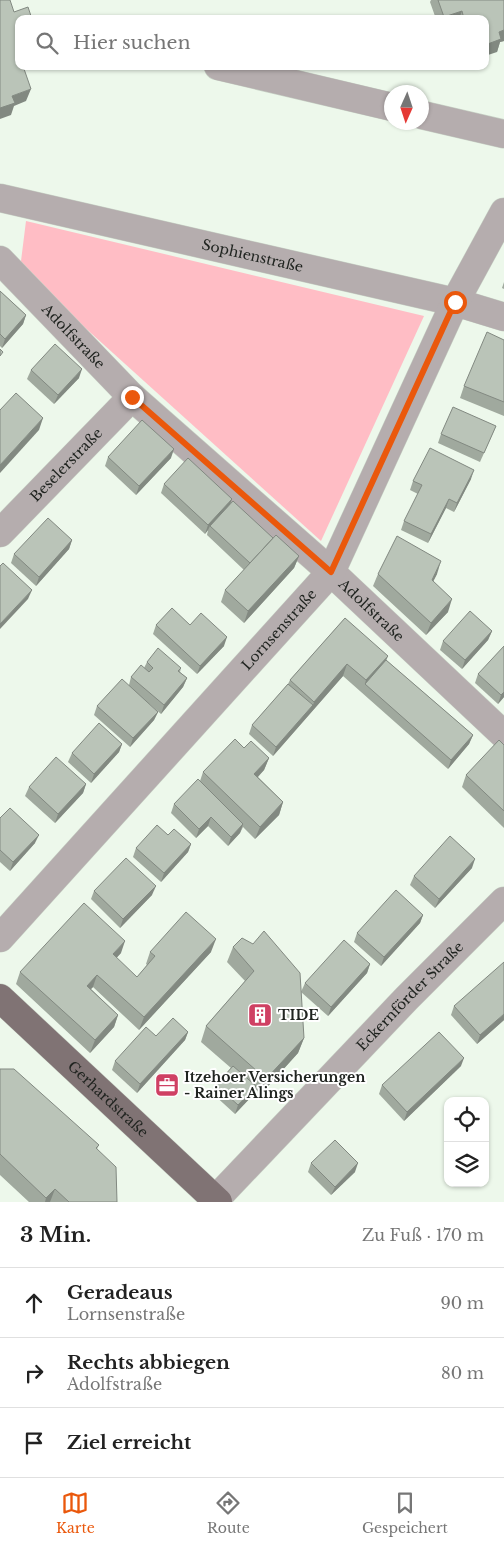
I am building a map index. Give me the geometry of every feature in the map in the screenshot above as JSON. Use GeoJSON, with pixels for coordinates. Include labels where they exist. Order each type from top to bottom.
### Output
{"type":"FeatureCollection","features":[{"type":"Feature","properties":{"kind":"main road","name":"Gerhardstraße"},"geometry":{"type":"LineString","coordinates":[[0,998],[216,1201]]}},
{"type":"Feature","properties":{"kind":"street"},"geometry":{"type":"LineString","coordinates":[[235,70],[384,105]]}},
{"type":"Feature","properties":{"kind":"street"},"geometry":{"type":"LineString","coordinates":[[429,116],[504,134]]}},
{"type":"Feature","properties":{"kind":"street","name":"Sophienstraße"},"geometry":{"type":"LineString","coordinates":[[0,198],[455,302],[504,317]]}},
{"type":"Feature","properties":{"kind":"street","name":"Lornsenstraße"},"geometry":{"type":"LineString","coordinates":[[0,938],[331,572],[455,302],[504,212]]}},
{"type":"Feature","properties":{"kind":"street","name":"Adolfstraße"},"geometry":{"type":"LineString","coordinates":[[0,260],[132,397],[331,572],[504,735]]}},
{"type":"Feature","properties":{"kind":"street","name":"Beselerstraße"},"geometry":{"type":"LineString","coordinates":[[0,533],[132,397]]}},
{"type":"Feature","properties":{"kind":"street","name":"Eckernförder Straße"},"geometry":{"type":"LineString","coordinates":[[216,1201],[407,998],[504,901]]}},
{"type":"Feature","properties":{"kind":"shaded area"},"geometry":{"type":"Polygon","coordinates":[[[26,221],[424,316],[321,541],[20,269],[26,221]]]}},
{"type":"Feature","properties":{"kind":"building"},"geometry":{"type":"Polygon","coordinates":[[[0,0],[10,0],[14,12],[28,7],[31,15],[15,15],[15,70],[24,70],[31,89],[12,96],[15,103],[0,108],[0,0]]]}},
{"type":"Feature","properties":{"kind":"building"},"geometry":{"type":"Polygon","coordinates":[[[438,0],[504,0],[504,30],[499,32],[501,39],[489,44],[489,15],[463,15],[462,11],[443,15],[438,0]]]}},
{"type":"Feature","properties":{"kind":"building"},"geometry":{"type":"Polygon","coordinates":[[[0,291],[26,315],[5,339],[0,334],[0,291]]]}},
{"type":"Feature","properties":{"kind":"building"},"geometry":{"type":"Polygon","coordinates":[[[487,332],[504,340],[504,402],[464,386],[487,332]]]}},
{"type":"Feature","properties":{"kind":"building"},"geometry":{"type":"Polygon","coordinates":[[[55,344],[82,369],[58,395],[31,370],[55,344]]]}},
{"type":"Feature","properties":{"kind":"building"},"geometry":{"type":"Polygon","coordinates":[[[16,393],[43,418],[0,465],[0,410],[16,393]]]}},
{"type":"Feature","properties":{"kind":"building"},"geometry":{"type":"Polygon","coordinates":[[[453,407],[496,426],[484,453],[441,434],[453,407]]]}},
{"type":"Feature","properties":{"kind":"building"},"geometry":{"type":"Polygon","coordinates":[[[142,420],[174,449],[139,486],[108,457],[142,420]]]}},
{"type":"Feature","properties":{"kind":"building"},"geometry":{"type":"Polygon","coordinates":[[[430,448],[474,470],[457,503],[449,499],[431,534],[404,521],[422,485],[413,481],[430,448]]]}},
{"type":"Feature","properties":{"kind":"building"},"geometry":{"type":"Polygon","coordinates":[[[188,458],[232,499],[208,525],[164,484],[188,458]]]}},
{"type":"Feature","properties":{"kind":"building"},"geometry":{"type":"Polygon","coordinates":[[[233,501],[273,538],[250,563],[210,526],[233,501]]]}},
{"type":"Feature","properties":{"kind":"building"},"geometry":{"type":"Polygon","coordinates":[[[48,518],[72,540],[39,577],[14,554],[48,518]]]}},
{"type":"Feature","properties":{"kind":"building"},"geometry":{"type":"Polygon","coordinates":[[[276,535],[299,556],[248,611],[225,590],[276,535]]]}},
{"type":"Feature","properties":{"kind":"building"},"geometry":{"type":"Polygon","coordinates":[[[397,536],[441,561],[432,580],[452,599],[431,623],[378,574],[397,536]]]}},
{"type":"Feature","properties":{"kind":"building"},"geometry":{"type":"Polygon","coordinates":[[[3,563],[32,590],[0,624],[0,566],[3,563]]]}},
{"type":"Feature","properties":{"kind":"building"},"geometry":{"type":"Polygon","coordinates":[[[172,608],[190,625],[201,613],[227,637],[200,666],[156,625],[172,608]]]}},
{"type":"Feature","properties":{"kind":"building"},"geometry":{"type":"Polygon","coordinates":[[[470,611],[492,631],[465,660],[443,641],[470,611]]]}},
{"type":"Feature","properties":{"kind":"building"},"geometry":{"type":"Polygon","coordinates":[[[345,618],[388,656],[366,680],[347,664],[314,702],[290,680],[345,618]]]}},
{"type":"Feature","properties":{"kind":"building"},"geometry":{"type":"Polygon","coordinates":[[[504,646],[504,692],[501,695],[478,674],[504,646]]]}},
{"type":"Feature","properties":{"kind":"building"},"geometry":{"type":"Polygon","coordinates":[[[158,648],[181,668],[178,671],[187,678],[164,705],[131,677],[141,665],[149,672],[153,668],[147,662],[158,648]]]}},
{"type":"Feature","properties":{"kind":"building"},"geometry":{"type":"Polygon","coordinates":[[[386,660],[473,735],[451,760],[365,684],[386,660]]]}},
{"type":"Feature","properties":{"kind":"building"},"geometry":{"type":"Polygon","coordinates":[[[122,679],[158,712],[133,738],[97,706],[122,679]]]}},
{"type":"Feature","properties":{"kind":"building"},"geometry":{"type":"Polygon","coordinates":[[[288,684],[313,705],[276,747],[252,725],[288,684]]]}},
{"type":"Feature","properties":{"kind":"building"},"geometry":{"type":"Polygon","coordinates":[[[99,723],[122,744],[94,774],[72,753],[99,723]]]}},
{"type":"Feature","properties":{"kind":"building"},"geometry":{"type":"Polygon","coordinates":[[[235,739],[244,748],[251,741],[269,758],[254,774],[283,802],[260,827],[203,772],[235,739]]]}},
{"type":"Feature","properties":{"kind":"building"},"geometry":{"type":"Polygon","coordinates":[[[499,740],[504,745],[504,811],[466,775],[499,740]]]}},
{"type":"Feature","properties":{"kind":"building"},"geometry":{"type":"Polygon","coordinates":[[[56,757],[86,784],[58,814],[29,787],[56,757]]]}},
{"type":"Feature","properties":{"kind":"building"},"geometry":{"type":"Polygon","coordinates":[[[198,779],[243,824],[231,837],[211,817],[199,829],[174,804],[198,779]]]}},
{"type":"Feature","properties":{"kind":"building"},"geometry":{"type":"Polygon","coordinates":[[[10,808],[39,835],[13,862],[0,850],[0,818],[10,808]]]}},
{"type":"Feature","properties":{"kind":"building"},"geometry":{"type":"Polygon","coordinates":[[[157,825],[168,835],[174,829],[191,844],[164,873],[136,848],[157,825]]]}},
{"type":"Feature","properties":{"kind":"building"},"geometry":{"type":"Polygon","coordinates":[[[450,836],[475,859],[439,899],[414,876],[450,836]]]}},
{"type":"Feature","properties":{"kind":"building"},"geometry":{"type":"Polygon","coordinates":[[[126,858],[156,886],[123,919],[94,891],[126,858]]]}},
{"type":"Feature","properties":{"kind":"building"},"geometry":{"type":"Polygon","coordinates":[[[396,890],[423,915],[384,957],[357,933],[396,890]]]}},
{"type":"Feature","properties":{"kind":"building"},"geometry":{"type":"Polygon","coordinates":[[[84,903],[125,941],[113,954],[137,977],[155,956],[150,952],[186,912],[216,939],[144,1017],[97,975],[87,986],[118,1015],[95,1040],[20,972],[84,903]]]}},
{"type":"Feature","properties":{"kind":"building","name":"TIDE"},"geometry":{"type":"Polygon","coordinates":[[[264,931],[300,973],[304,1038],[266,1079],[206,1026],[254,971],[233,947],[242,938],[253,944],[264,931]]]}},
{"type":"Feature","properties":{"kind":"building"},"geometry":{"type":"Polygon","coordinates":[[[344,940],[370,964],[331,1007],[305,983],[344,940]]]}},
{"type":"Feature","properties":{"kind":"building"},"geometry":{"type":"Polygon","coordinates":[[[504,962],[504,1014],[480,1035],[454,1006],[504,962]]]}},
{"type":"Feature","properties":{"kind":"building"},"geometry":{"type":"Polygon","coordinates":[[[173,1018],[188,1032],[140,1084],[115,1061],[146,1027],[156,1036],[173,1018]]]}},
{"type":"Feature","properties":{"kind":"building"},"geometry":{"type":"Polygon","coordinates":[[[439,1032],[464,1058],[407,1112],[382,1085],[439,1032]]]}},
{"type":"Feature","properties":{"kind":"building"},"geometry":{"type":"Polygon","coordinates":[[[233,1066],[256,1086],[238,1105],[216,1085],[233,1066]]]}},
{"type":"Feature","properties":{"kind":"building"},"geometry":{"type":"Polygon","coordinates":[[[0,1069],[14,1069],[99,1145],[96,1148],[116,1167],[117,1202],[69,1202],[55,1189],[46,1198],[0,1154],[0,1069]]]}},
{"type":"Feature","properties":{"kind":"building"},"geometry":{"type":"Polygon","coordinates":[[[335,1140],[358,1163],[335,1187],[311,1163],[335,1140]]]}},
{"type":"Feature","properties":{"kind":"place","name":"TIDE"},"geometry":{"type":"Point","coordinates":[260,1015]}},
{"type":"Feature","properties":{"kind":"place","name":"Itzehoer Versicherungen - Rainer Alings"},"geometry":{"type":"Point","coordinates":[167,1085]}},
{"type":"Feature","properties":{"kind":"route"},"geometry":{"type":"LineString","coordinates":[[132,397],[331,572],[455,302]]}}]}
